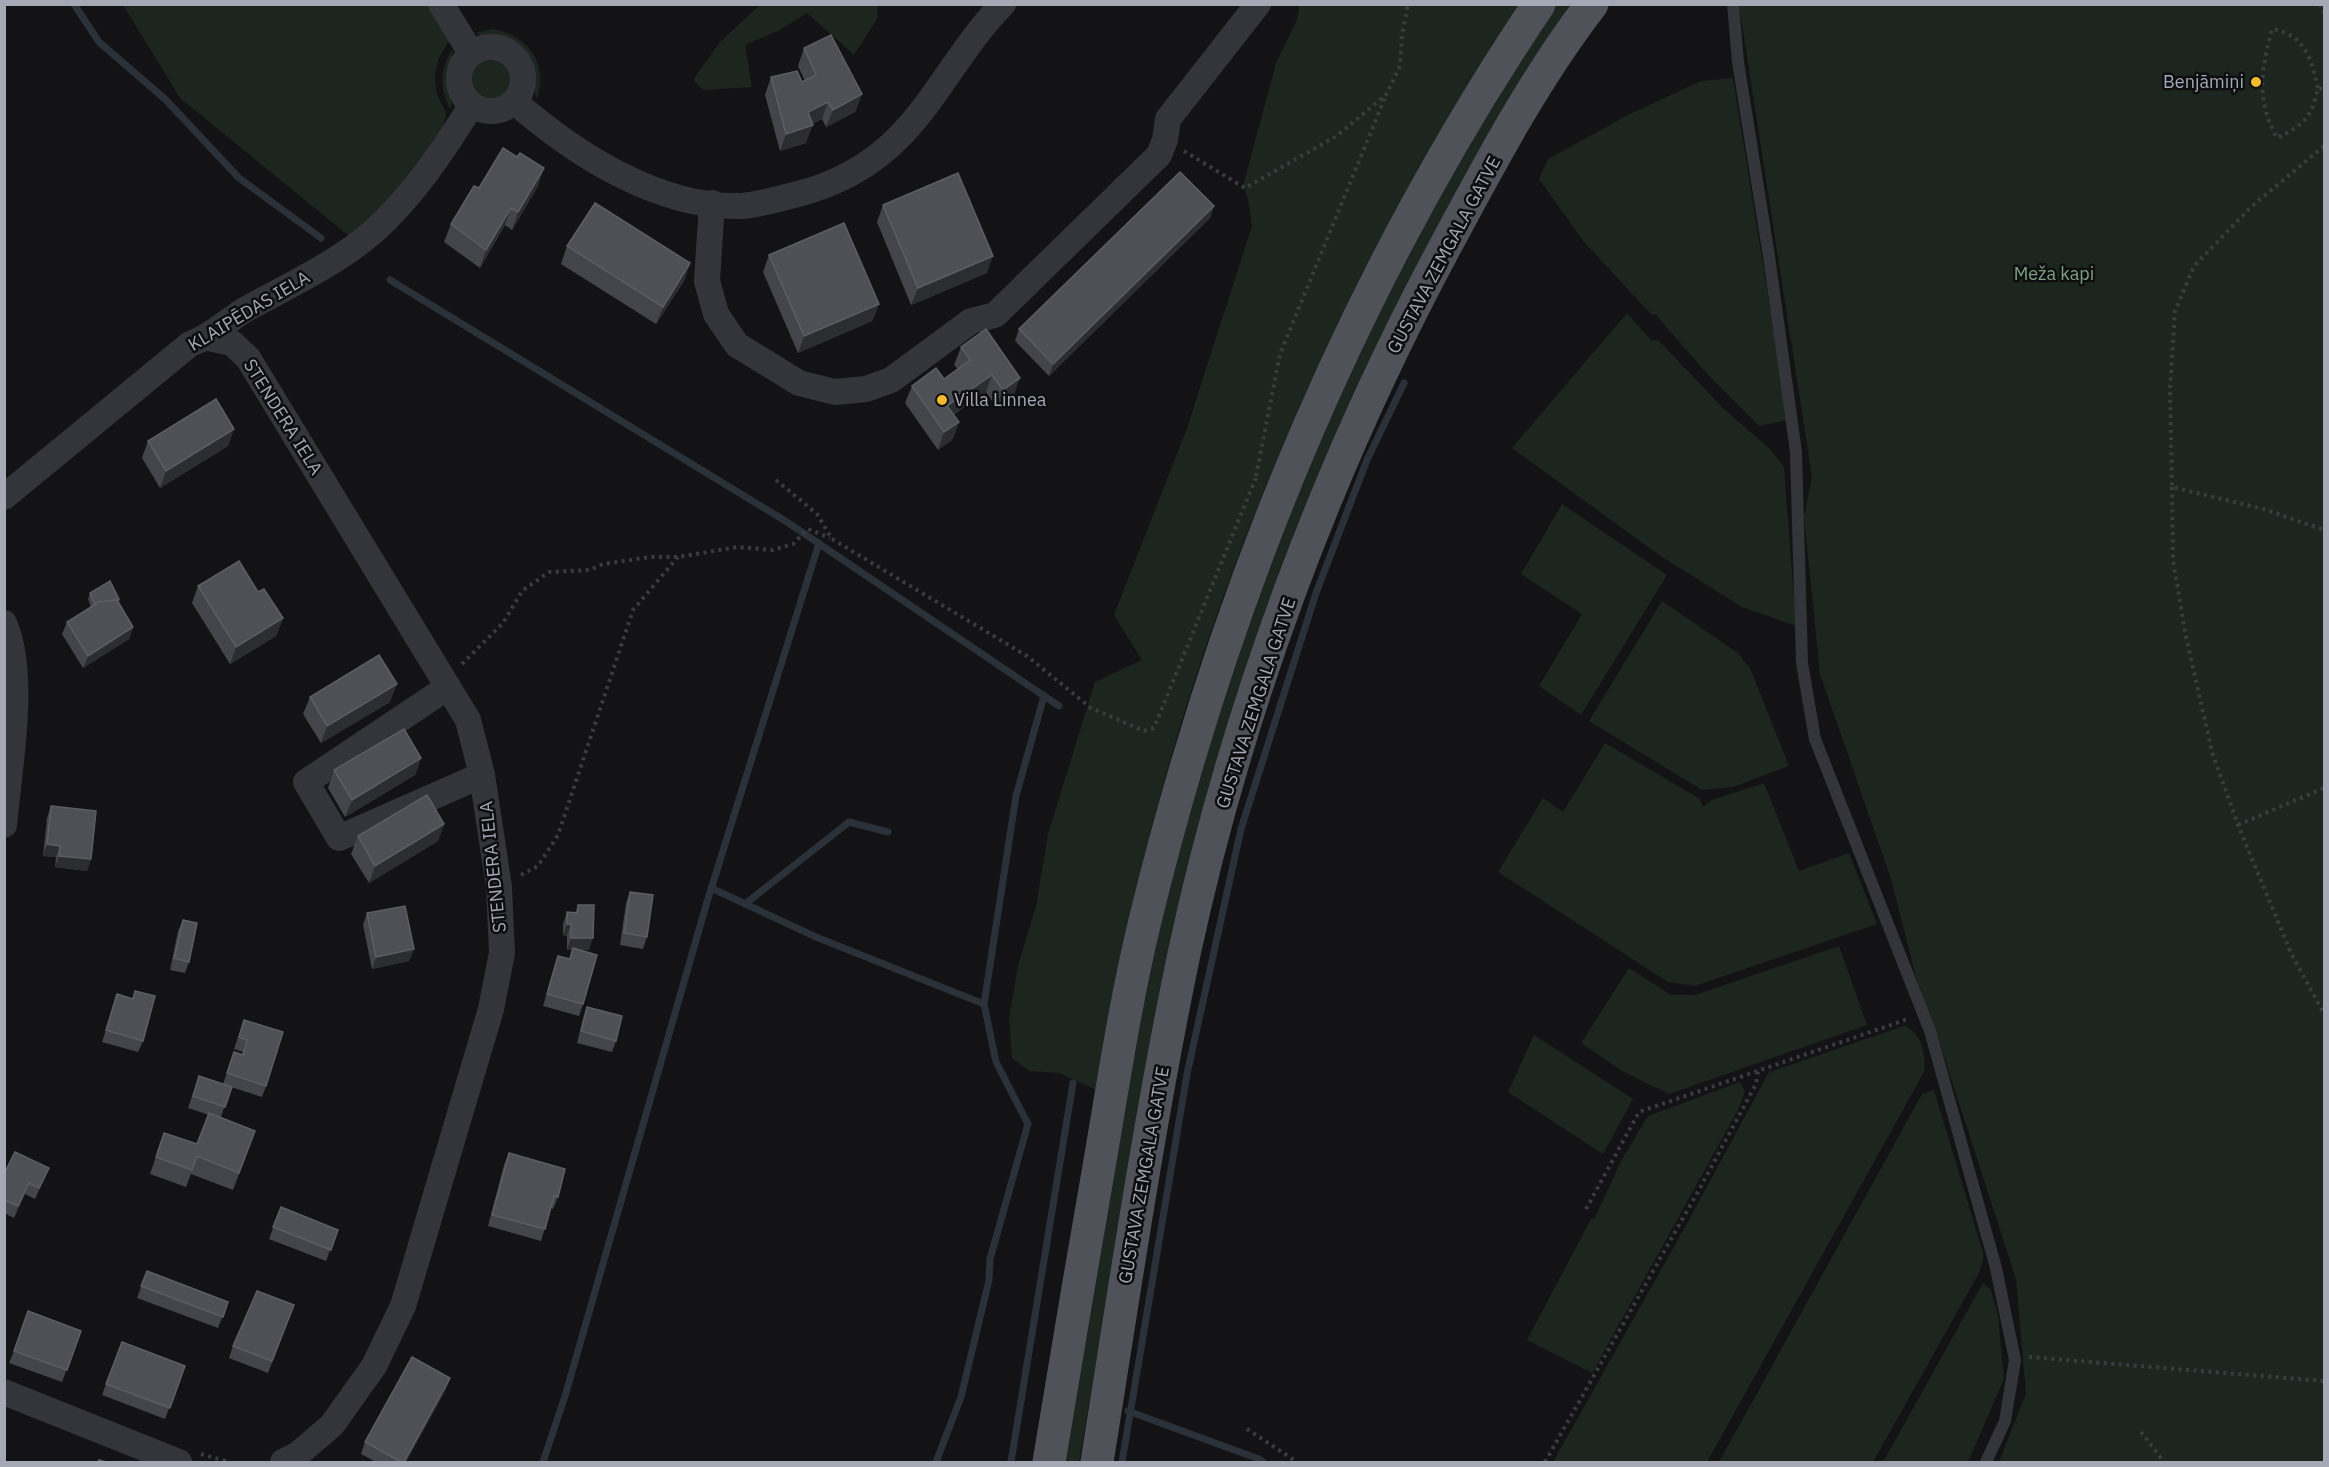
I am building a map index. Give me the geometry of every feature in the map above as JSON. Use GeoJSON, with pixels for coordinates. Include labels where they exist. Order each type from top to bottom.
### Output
{"type":"FeatureCollection","features":[{"type":"Feature","properties":{"kind":"main road"},"geometry":{"type":"LineString","coordinates":[[1049,1462],[1118,1055],[1142,936],[1204,705],[1269,519],[1315,410],[1371,291],[1447,156],[1539,4]]}},
{"type":"Feature","properties":{"kind":"main road","name":"GUSTAVA ZEMGALA GATVE"},"geometry":{"type":"LineString","coordinates":[[1097,1462],[1153,1115],[1185,951],[1230,774],[1271,648],[1335,476],[1412,308],[1517,119],[1574,27],[1592,4]]}},
{"type":"Feature","properties":{"kind":"street"},"geometry":{"type":"LineString","coordinates":[[441,4],[471,53]]}},
{"type":"Feature","properties":{"kind":"street"},"geometry":{"type":"LineString","coordinates":[[515,102],[554,133],[615,171],[666,195],[712,204],[741,206],[770,201],[835,183],[863,168],[906,129],[925,107],[970,41],[1004,4]]}},
{"type":"Feature","properties":{"kind":"street"},"geometry":{"type":"LineString","coordinates":[[712,204],[707,281],[716,315],[737,345],[799,383],[835,392],[866,389],[891,380],[971,321],[995,315],[1135,182],[1159,155],[1165,140],[1168,119],[1258,4]]}},
{"type":"Feature","properties":{"kind":"street"},"geometry":{"type":"LineString","coordinates":[[487,47],[503,49],[516,58],[523,72],[522,88],[515,102],[501,110],[486,112],[471,106],[461,94],[458,78],[462,63],[471,53],[487,47]]}},
{"type":"Feature","properties":{"kind":"street","name":"KLAIPĒDAS IELA"},"geometry":{"type":"LineString","coordinates":[[4,497],[153,372],[190,344],[208,338],[230,319],[318,270],[371,233],[405,201],[471,106]]}},
{"type":"Feature","properties":{"kind":"street","name":"STENDERA IELA"},"geometry":{"type":"LineString","coordinates":[[208,338],[232,343],[248,358],[468,720],[482,775],[499,887],[502,953],[490,1009],[403,1306],[374,1366],[332,1425],[297,1455],[284,1462]]}},
{"type":"Feature","properties":{"kind":"street"},"geometry":{"type":"LineString","coordinates":[[4,623],[13,654],[16,683],[4,825]]}},
{"type":"Feature","properties":{"kind":"street"},"geometry":{"type":"LineString","coordinates":[[448,687],[306,782],[339,838],[482,775]]}},
{"type":"Feature","properties":{"kind":"street"},"geometry":{"type":"LineString","coordinates":[[4,1392],[179,1462]]}},
{"type":"Feature","properties":{"kind":"lane"},"geometry":{"type":"LineString","coordinates":[[1733,4],[1738,62],[1769,256],[1796,452],[1802,663],[1815,739],[1923,1014],[1996,1268],[2015,1360],[2005,1421],[1986,1462]]}},
{"type":"Feature","properties":{"kind":"path"},"geometry":{"type":"LineString","coordinates":[[1256,477],[1280,354],[1400,66],[1402,35],[1408,4]]}},
{"type":"Feature","properties":{"kind":"path"},"geometry":{"type":"LineString","coordinates":[[2320,4],[2325,13]]}},
{"type":"Feature","properties":{"kind":"path"},"geometry":{"type":"LineString","coordinates":[[2272,29],[2288,32],[2302,43],[2318,88],[2309,117],[2297,128],[2277,138],[2266,117],[2262,90],[2266,52],[2272,29]]}},
{"type":"Feature","properties":{"kind":"path"},"geometry":{"type":"LineString","coordinates":[[2318,88],[2325,88]]}},
{"type":"Feature","properties":{"kind":"path"},"geometry":{"type":"LineString","coordinates":[[1165,140],[1245,188],[1335,137],[1386,95]]}},
{"type":"Feature","properties":{"kind":"path"},"geometry":{"type":"LineString","coordinates":[[2325,146],[2251,207],[2194,266],[2175,311],[2170,389],[2173,560],[2185,632],[2212,752],[2238,825],[2291,953],[2325,1014]]}},
{"type":"Feature","properties":{"kind":"path"},"geometry":{"type":"LineString","coordinates":[[448,687],[454,672],[497,630],[518,596],[536,579],[549,572],[590,570],[603,564],[650,557],[678,557],[738,547],[773,550],[793,544],[808,529],[832,539],[1027,656],[1091,708],[1144,731],[1154,728],[1266,456]]}},
{"type":"Feature","properties":{"kind":"path"},"geometry":{"type":"LineString","coordinates":[[776,480],[817,514],[832,539]]}},
{"type":"Feature","properties":{"kind":"path"},"geometry":{"type":"LineString","coordinates":[[2172,487],[2267,510],[2325,530]]}},
{"type":"Feature","properties":{"kind":"path"},"geometry":{"type":"LineString","coordinates":[[499,887],[538,866],[558,835],[633,610],[678,557]]}},
{"type":"Feature","properties":{"kind":"path"},"geometry":{"type":"LineString","coordinates":[[2238,825],[2325,788]]}},
{"type":"Feature","properties":{"kind":"path"},"geometry":{"type":"LineString","coordinates":[[1586,1209],[1639,1112],[1923,1014]]}},
{"type":"Feature","properties":{"kind":"path"},"geometry":{"type":"LineString","coordinates":[[1545,1462],[1700,1188],[1756,1084],[1758,1071]]}},
{"type":"Feature","properties":{"kind":"path"},"geometry":{"type":"LineString","coordinates":[[2015,1360],[2025,1357],[2325,1381]]}},
{"type":"Feature","properties":{"kind":"path"},"geometry":{"type":"LineString","coordinates":[[1247,1429],[1297,1462]]}},
{"type":"Feature","properties":{"kind":"path"},"geometry":{"type":"LineString","coordinates":[[2141,1432],[2164,1462]]}},
{"type":"Feature","properties":{"kind":"green space"},"geometry":{"type":"Polygon","coordinates":[[[761,4],[878,5],[877,19],[854,55],[807,13],[780,30],[745,45],[752,87],[703,90],[693,80],[720,42],[761,4]]]}},
{"type":"Feature","properties":{"kind":"green space"},"geometry":{"type":"Polygon","coordinates":[[[123,5],[430,5],[450,41],[438,60],[435,74],[438,97],[446,114],[444,123],[428,151],[404,182],[382,208],[349,236],[180,98],[123,5]]]}},
{"type":"Feature","properties":{"kind":"green space"},"geometry":{"type":"Polygon","coordinates":[[[1300,5],[1522,5],[1358,288],[1309,386],[1256,511],[1208,641],[1167,773],[1128,928],[1097,1090],[1059,1073],[1029,1071],[1012,1058],[1009,1019],[1018,966],[1036,906],[1048,834],[1095,682],[1142,660],[1114,615],[1187,428],[1252,226],[1248,199],[1243,186],[1276,63],[1296,22],[1300,5]]]}},
{"type":"Feature","properties":{"kind":"green space"},"geometry":{"type":"Polygon","coordinates":[[[1555,5],[1575,5],[1344,416],[1296,528],[1247,664],[1191,857],[1151,1045],[1079,1462],[1064,1462],[1145,988],[1175,853],[1233,658],[1331,407],[1428,214],[1555,5]]]}},
{"type":"Feature","properties":{"kind":"green space","name":"Meža kapi"},"geometry":{"type":"Polygon","coordinates":[[[1739,5],[2324,5],[2324,1462],[1999,1462],[2026,1393],[2016,1279],[1936,1032],[1918,985],[1891,879],[1820,674],[1804,517],[1812,477],[1739,5]]]}},
{"type":"Feature","properties":{"kind":"green space"},"geometry":{"type":"Polygon","coordinates":[[[493,29],[516,38],[533,53],[540,74],[537,99],[529,66],[521,52],[507,42],[475,33],[493,29]]]}},
{"type":"Feature","properties":{"kind":"green space"},"geometry":{"type":"Polygon","coordinates":[[[453,48],[450,74],[452,105],[450,109],[446,101],[442,78],[453,48]]]}},
{"type":"Feature","properties":{"kind":"green space"},"geometry":{"type":"Polygon","coordinates":[[[491,59],[499,60],[505,65],[510,71],[510,87],[505,93],[499,98],[491,99],[483,98],[477,93],[472,87],[471,79],[472,71],[477,65],[483,60],[491,59]]]}},
{"type":"Feature","properties":{"kind":"green space"},"geometry":{"type":"Polygon","coordinates":[[[1733,78],[1788,420],[1759,426],[1709,376],[1655,314],[1652,315],[1584,242],[1539,179],[1548,159],[1630,114],[1701,81],[1733,78]]]}},
{"type":"Feature","properties":{"kind":"green space"},"geometry":{"type":"Polygon","coordinates":[[[1627,313],[1651,340],[1658,340],[1725,410],[1770,449],[1784,467],[1796,626],[1742,607],[1659,555],[1512,448],[1627,313]]]}},
{"type":"Feature","properties":{"kind":"green space"},"geometry":{"type":"Polygon","coordinates":[[[1562,504],[1667,575],[1581,715],[1539,686],[1582,614],[1521,574],[1562,504]]]}},
{"type":"Feature","properties":{"kind":"green space"},"geometry":{"type":"Polygon","coordinates":[[[1662,601],[1738,653],[1750,668],[1789,766],[1733,787],[1702,790],[1589,721],[1662,601]]]}},
{"type":"Feature","properties":{"kind":"green space"},"geometry":{"type":"Polygon","coordinates":[[[1605,743],[1700,799],[1703,807],[1712,800],[1764,783],[1799,871],[1849,853],[1877,924],[1695,986],[1668,982],[1498,872],[1543,798],[1563,812],[1605,743]]]}},
{"type":"Feature","properties":{"kind":"green space"},"geometry":{"type":"Polygon","coordinates":[[[1839,946],[1867,1025],[1669,1094],[1622,1071],[1581,1043],[1629,968],[1671,995],[1695,995],[1839,946]]]}},
{"type":"Feature","properties":{"kind":"green space"},"geometry":{"type":"Polygon","coordinates":[[[1904,1026],[1915,1033],[1919,1039],[1924,1058],[1924,1072],[1707,1462],[1553,1462],[1769,1072],[1904,1026]]]}},
{"type":"Feature","properties":{"kind":"green space"},"geometry":{"type":"Polygon","coordinates":[[[1534,1035],[1633,1099],[1603,1154],[1508,1092],[1534,1035]]]}},
{"type":"Feature","properties":{"kind":"green space"},"geometry":{"type":"Polygon","coordinates":[[[1740,1082],[1745,1091],[1738,1110],[1592,1373],[1527,1340],[1591,1219],[1595,1218],[1621,1161],[1648,1116],[1740,1082]]]}},
{"type":"Feature","properties":{"kind":"green space"},"geometry":{"type":"Polygon","coordinates":[[[1934,1090],[1984,1256],[1979,1273],[1873,1462],[1719,1462],[1922,1094],[1934,1090]]]}},
{"type":"Feature","properties":{"kind":"green space"},"geometry":{"type":"Polygon","coordinates":[[[1983,1283],[1991,1290],[1998,1315],[2004,1379],[1968,1462],[1883,1462],[1983,1283]]]}},
{"type":"Feature","properties":{"kind":"building"},"geometry":{"type":"Polygon","coordinates":[[[831,35],[862,94],[833,110],[828,102],[808,112],[813,125],[786,134],[771,77],[797,71],[802,82],[816,75],[804,48],[831,35]]]}},
{"type":"Feature","properties":{"kind":"building"},"geometry":{"type":"Polygon","coordinates":[[[503,148],[517,157],[520,153],[544,168],[518,212],[511,208],[486,250],[451,224],[474,186],[479,188],[503,148]]]}},
{"type":"Feature","properties":{"kind":"building"},"geometry":{"type":"Polygon","coordinates":[[[1180,172],[1214,206],[1053,364],[1019,329],[1180,172]]]}},
{"type":"Feature","properties":{"kind":"building"},"geometry":{"type":"Polygon","coordinates":[[[958,173],[993,256],[918,288],[883,205],[958,173]]]}},
{"type":"Feature","properties":{"kind":"building"},"geometry":{"type":"Polygon","coordinates":[[[595,203],[690,263],[663,307],[567,246],[595,203]]]}},
{"type":"Feature","properties":{"kind":"building"},"geometry":{"type":"Polygon","coordinates":[[[844,223],[879,304],[804,336],[769,255],[844,223]]]}},
{"type":"Feature","properties":{"kind":"building"},"geometry":{"type":"Polygon","coordinates":[[[986,329],[1020,378],[1003,390],[992,375],[947,406],[959,422],[944,432],[912,386],[936,368],[944,379],[970,360],[961,347],[986,329]]]}},
{"type":"Feature","properties":{"kind":"building"},"geometry":{"type":"Polygon","coordinates":[[[216,399],[234,429],[166,471],[148,441],[216,399]]]}},
{"type":"Feature","properties":{"kind":"building"},"geometry":{"type":"Polygon","coordinates":[[[239,561],[258,592],[264,589],[283,618],[236,647],[198,586],[239,561]]]}},
{"type":"Feature","properties":{"kind":"building"},"geometry":{"type":"Polygon","coordinates":[[[110,581],[119,599],[118,602],[117,600],[99,602],[95,605],[90,593],[110,581]]]}},
{"type":"Feature","properties":{"kind":"building"},"geometry":{"type":"Polygon","coordinates":[[[117,600],[133,627],[88,656],[67,622],[99,602],[117,600]]]}},
{"type":"Feature","properties":{"kind":"building"},"geometry":{"type":"Polygon","coordinates":[[[379,655],[397,684],[327,726],[310,697],[379,655]]]}},
{"type":"Feature","properties":{"kind":"building"},"geometry":{"type":"Polygon","coordinates":[[[404,729],[421,758],[352,800],[334,770],[404,729]]]}},
{"type":"Feature","properties":{"kind":"building"},"geometry":{"type":"Polygon","coordinates":[[[427,795],[444,824],[375,866],[358,836],[427,795]]]}},
{"type":"Feature","properties":{"kind":"building"},"geometry":{"type":"Polygon","coordinates":[[[51,806],[96,811],[91,859],[59,856],[60,846],[47,844],[51,806]]]}},
{"type":"Feature","properties":{"kind":"building"},"geometry":{"type":"Polygon","coordinates":[[[630,892],[653,895],[647,937],[624,933],[630,892]]]}},
{"type":"Feature","properties":{"kind":"building"},"geometry":{"type":"Polygon","coordinates":[[[578,905],[594,905],[593,938],[571,938],[571,924],[567,924],[567,912],[578,913],[578,905]]]}},
{"type":"Feature","properties":{"kind":"building"},"geometry":{"type":"Polygon","coordinates":[[[405,906],[414,949],[376,957],[367,913],[405,906]]]}},
{"type":"Feature","properties":{"kind":"building"},"geometry":{"type":"Polygon","coordinates":[[[183,920],[197,923],[189,962],[174,958],[183,920]]]}},
{"type":"Feature","properties":{"kind":"building"},"geometry":{"type":"Polygon","coordinates":[[[573,948],[597,955],[583,1004],[547,994],[558,956],[570,959],[573,948]]]}},
{"type":"Feature","properties":{"kind":"building"},"geometry":{"type":"Polygon","coordinates":[[[135,991],[155,996],[143,1041],[106,1030],[117,994],[133,999],[135,991]]]}},
{"type":"Feature","properties":{"kind":"building"},"geometry":{"type":"Polygon","coordinates":[[[587,1007],[622,1016],[616,1041],[581,1031],[587,1007]]]}},
{"type":"Feature","properties":{"kind":"building"},"geometry":{"type":"Polygon","coordinates":[[[244,1020],[283,1032],[266,1086],[227,1073],[234,1052],[243,1055],[247,1040],[239,1037],[244,1020]]]}},
{"type":"Feature","properties":{"kind":"building"},"geometry":{"type":"Polygon","coordinates":[[[199,1076],[232,1087],[225,1107],[193,1096],[199,1076]]]}},
{"type":"Feature","properties":{"kind":"building"},"geometry":{"type":"Polygon","coordinates":[[[209,1113],[255,1131],[239,1173],[197,1156],[192,1170],[156,1157],[164,1133],[197,1144],[209,1113]]]}},
{"type":"Feature","properties":{"kind":"building"},"geometry":{"type":"Polygon","coordinates":[[[15,1152],[49,1168],[39,1188],[29,1183],[18,1206],[4,1200],[4,1174],[15,1152]]]}},
{"type":"Feature","properties":{"kind":"building"},"geometry":{"type":"Polygon","coordinates":[[[509,1153],[565,1169],[558,1197],[554,1196],[545,1229],[492,1215],[509,1153]]]}},
{"type":"Feature","properties":{"kind":"building"},"geometry":{"type":"Polygon","coordinates":[[[281,1207],[338,1230],[331,1250],[273,1227],[281,1207]]]}},
{"type":"Feature","properties":{"kind":"building"},"geometry":{"type":"Polygon","coordinates":[[[147,1271],[228,1302],[223,1317],[141,1286],[147,1271]]]}},
{"type":"Feature","properties":{"kind":"building"},"geometry":{"type":"Polygon","coordinates":[[[257,1291],[294,1305],[272,1361],[233,1346],[257,1291]]]}},
{"type":"Feature","properties":{"kind":"building"},"geometry":{"type":"Polygon","coordinates":[[[28,1311],[81,1331],[67,1370],[14,1351],[28,1311]]]}},
{"type":"Feature","properties":{"kind":"building"},"geometry":{"type":"Polygon","coordinates":[[[122,1342],[185,1366],[170,1408],[106,1384],[122,1342]]]}},
{"type":"Feature","properties":{"kind":"building"},"geometry":{"type":"Polygon","coordinates":[[[412,1357],[450,1378],[404,1462],[401,1462],[365,1442],[412,1357]]]}},
{"type":"Feature","properties":{"kind":"waterway"},"geometry":{"type":"LineString","coordinates":[[74,4],[99,42],[165,99],[239,178],[321,238]]}},
{"type":"Feature","properties":{"kind":"waterway"},"geometry":{"type":"LineString","coordinates":[[390,280],[787,522],[1059,706]]}},
{"type":"Feature","properties":{"kind":"waterway"},"geometry":{"type":"LineString","coordinates":[[1122,1462],[1187,1074],[1241,829],[1316,593],[1367,460],[1404,383]]}},
{"type":"Feature","properties":{"kind":"waterway"},"geometry":{"type":"LineString","coordinates":[[543,1462],[565,1396],[707,902],[819,543]]}},
{"type":"Feature","properties":{"kind":"waterway"},"geometry":{"type":"LineString","coordinates":[[936,1462],[961,1397],[989,1280],[990,1259],[1028,1124],[996,1062],[984,1004],[1016,796],[1044,696]]}},
{"type":"Feature","properties":{"kind":"waterway"},"geometry":{"type":"LineString","coordinates":[[745,904],[849,822],[888,832]]}},
{"type":"Feature","properties":{"kind":"waterway"},"geometry":{"type":"LineString","coordinates":[[711,888],[816,937],[984,1004]]}},
{"type":"Feature","properties":{"kind":"waterway"},"geometry":{"type":"LineString","coordinates":[[1011,1462],[1073,1083]]}},
{"type":"Feature","properties":{"kind":"waterway"},"geometry":{"type":"LineString","coordinates":[[1128,1411],[1263,1462]]}},
{"type":"Feature","properties":{"kind":"place","name":"Benjāmiņi"},"geometry":{"type":"Point","coordinates":[2256,82]}},
{"type":"Feature","properties":{"kind":"place","name":"Villa Linnea"},"geometry":{"type":"Point","coordinates":[942,400]}}]}
